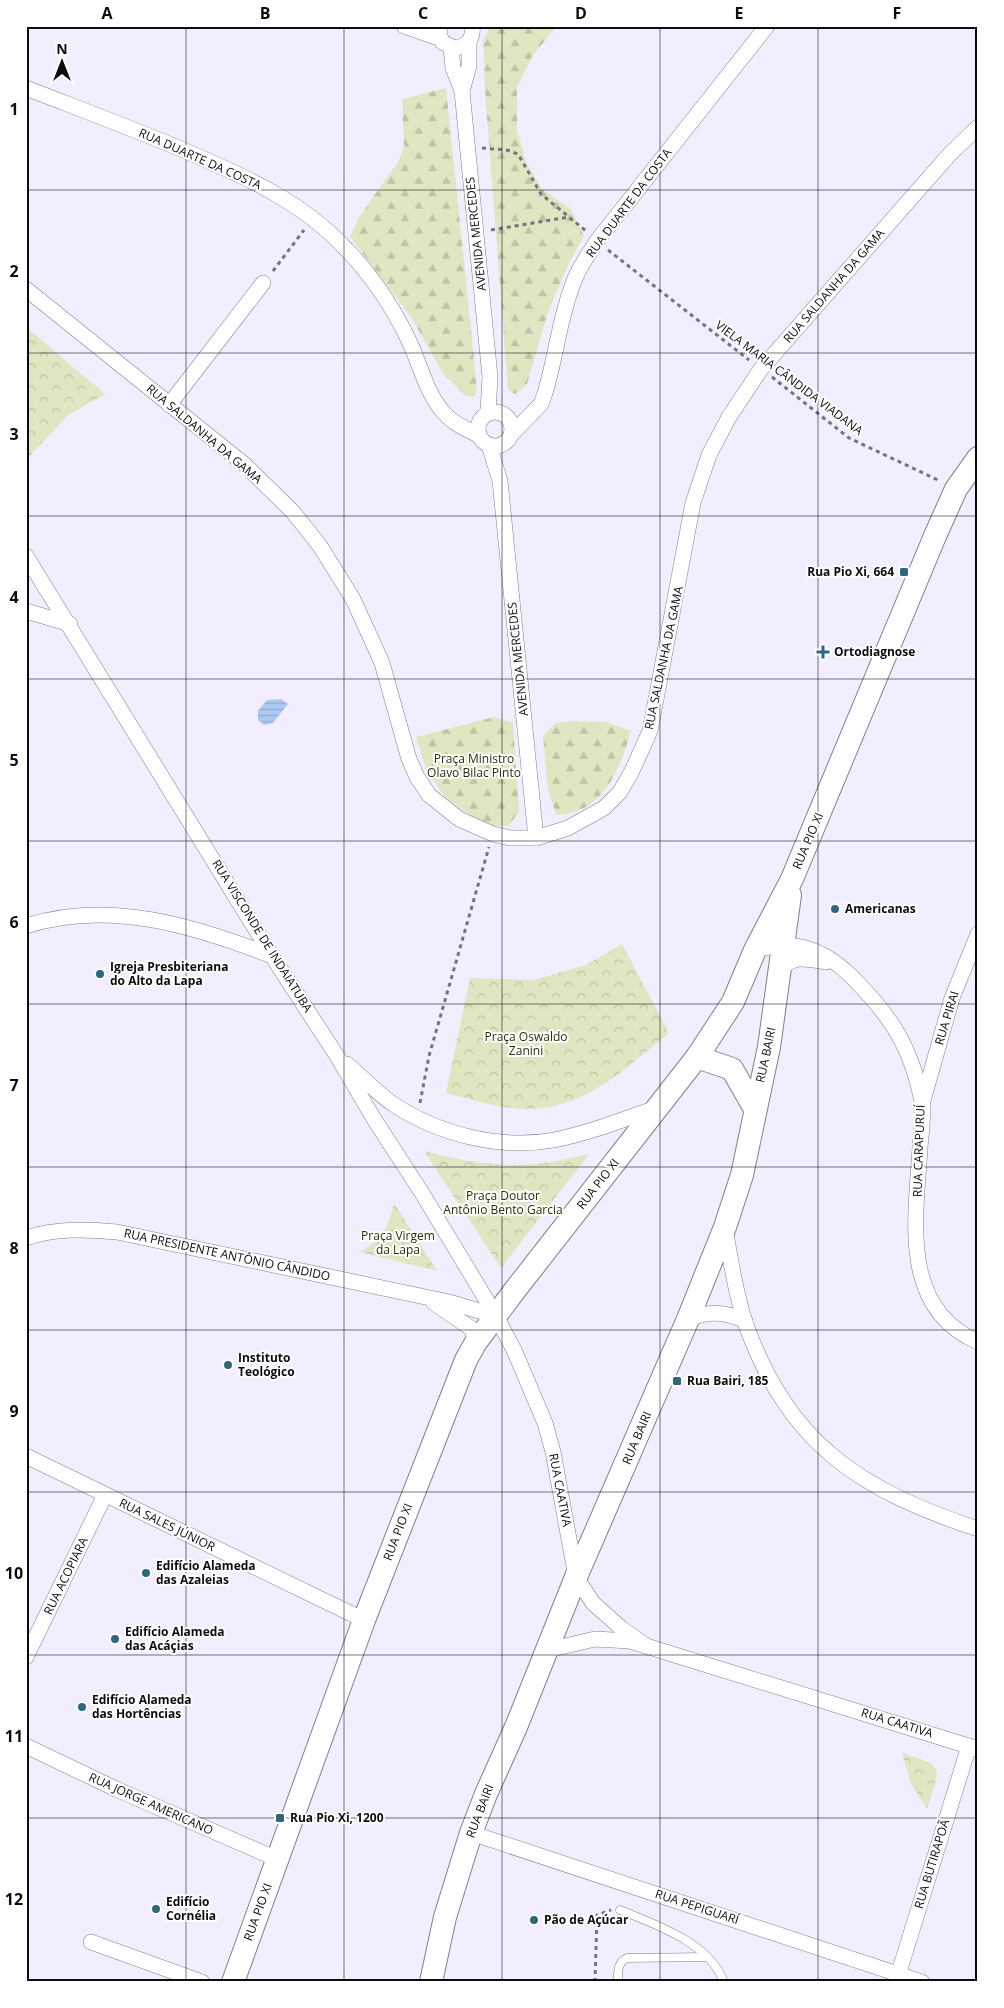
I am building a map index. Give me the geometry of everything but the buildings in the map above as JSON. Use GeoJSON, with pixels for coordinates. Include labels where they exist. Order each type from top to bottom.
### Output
{"type":"FeatureCollection","features":[{"type":"Feature","properties":{"kind":"main road","name":"RUA PIO XI"},"geometry":{"type":"LineString","coordinates":[[232,1982],[364,1620],[455,1383],[476,1342],[660,1107],[697,1058],[733,1002],[755,950],[792,879],[900,618],[956,489],[978,458]]}},
{"type":"Feature","properties":{"kind":"main road","name":"RUA BAIRI"},"geometry":{"type":"LineString","coordinates":[[431,1982],[445,1917],[471,1833],[548,1650],[576,1577],[688,1319],[725,1227],[742,1175],[769,1047],[792,879]]}},
{"type":"Feature","properties":{"kind":"main road"},"geometry":{"type":"LineString","coordinates":[[697,1058],[732,1069],[755,1109]]}},
{"type":"Feature","properties":{"kind":"street"},"geometry":{"type":"LineString","coordinates":[[404,26],[444,38],[461,48],[469,42]]}},
{"type":"Feature","properties":{"kind":"street","name":"AVENIDA MERCEDES"},"geometry":{"type":"LineString","coordinates":[[462,91],[468,66],[472,26]]}},
{"type":"Feature","properties":{"kind":"street","name":"RUA DUARTE DA COSTA"},"geometry":{"type":"LineString","coordinates":[[26,88],[152,136],[248,178],[282,196],[313,218],[352,255],[391,306],[430,392],[445,415],[495,428],[541,404],[574,279],[597,241],[767,26]]}},
{"type":"Feature","properties":{"kind":"street","name":"AVENIDA MERCEDES"},"geometry":{"type":"LineString","coordinates":[[444,38],[462,91],[536,838]]}},
{"type":"Feature","properties":{"kind":"street","name":"RUA SALDANHA DA GAMA"},"geometry":{"type":"LineString","coordinates":[[26,289],[244,464],[293,512],[320,546],[353,599],[382,663],[409,759],[417,777],[429,795],[458,819],[493,834],[510,838],[536,838],[568,828],[604,808],[620,792],[632,771],[650,731],[694,503],[709,455],[729,417],[761,369],[943,162],[978,127]]}},
{"type":"Feature","properties":{"kind":"street"},"geometry":{"type":"LineString","coordinates":[[169,405],[263,283]]}},
{"type":"Feature","properties":{"kind":"street","name":"RUA VISCONDE DE INDAIATUBA"},"geometry":{"type":"LineString","coordinates":[[26,556],[70,624],[272,956],[337,1056],[496,1316]]}},
{"type":"Feature","properties":{"kind":"street"},"geometry":{"type":"LineString","coordinates":[[26,611],[70,624]]}},
{"type":"Feature","properties":{"kind":"street"},"geometry":{"type":"LineString","coordinates":[[26,926],[40,922],[89,915],[153,918],[220,935],[272,956]]}},
{"type":"Feature","properties":{"kind":"street","name":"RUA PIRAI"},"geometry":{"type":"LineString","coordinates":[[922,1104],[952,998],[978,934]]}},
{"type":"Feature","properties":{"kind":"street","name":"RUA CARAPURUÍ"},"geometry":{"type":"LineString","coordinates":[[755,950],[784,944],[802,945],[837,963],[886,1014],[901,1036],[922,1104],[916,1224],[921,1280],[935,1308],[947,1322],[966,1337],[978,1342]]}},
{"type":"Feature","properties":{"kind":"street"},"geometry":{"type":"LineString","coordinates":[[780,970],[789,960],[800,958],[837,963]]}},
{"type":"Feature","properties":{"kind":"street"},"geometry":{"type":"LineString","coordinates":[[337,1056],[392,1103],[417,1119],[436,1128],[502,1142],[551,1141],[598,1129],[660,1107]]}},
{"type":"Feature","properties":{"kind":"street"},"geometry":{"type":"LineString","coordinates":[[725,1227],[745,1321],[771,1383],[789,1410],[821,1446],[847,1468],[886,1492],[927,1512],[978,1529]]}},
{"type":"Feature","properties":{"kind":"street","name":"RUA PRESIDENTE ANTÔNIO CÂNDIDO"},"geometry":{"type":"LineString","coordinates":[[26,1238],[60,1231],[88,1229],[117,1232],[426,1298],[496,1316]]}},
{"type":"Feature","properties":{"kind":"street","name":"RUA PRESIDENTE ANTÔNIO CÂNDIDO"},"geometry":{"type":"LineString","coordinates":[[426,1298],[472,1329],[476,1342]]}},
{"type":"Feature","properties":{"kind":"street"},"geometry":{"type":"LineString","coordinates":[[688,1319],[715,1312],[745,1321]]}},
{"type":"Feature","properties":{"kind":"street","name":"RUA CAATIVA"},"geometry":{"type":"LineString","coordinates":[[496,1316],[514,1350],[545,1423],[553,1452],[576,1577],[593,1603],[622,1629],[645,1645]]}},
{"type":"Feature","properties":{"kind":"street","name":"RUA SALES JÚNIOR"},"geometry":{"type":"LineString","coordinates":[[26,1456],[364,1620]]}},
{"type":"Feature","properties":{"kind":"street","name":"RUA ACOPIARA"},"geometry":{"type":"LineString","coordinates":[[26,1657],[105,1495]]}},
{"type":"Feature","properties":{"kind":"street","name":"RUA CAATIVA"},"geometry":{"type":"LineString","coordinates":[[548,1650],[595,1639],[620,1639],[645,1645],[973,1747]]}},
{"type":"Feature","properties":{"kind":"street","name":"RUA JORGE AMERICANO"},"geometry":{"type":"LineString","coordinates":[[26,1746],[116,1789],[277,1859]]}},
{"type":"Feature","properties":{"kind":"street","name":"RUA BUTIRAPOÃ"},"geometry":{"type":"LineString","coordinates":[[897,1978],[973,1747]]}},
{"type":"Feature","properties":{"kind":"street","name":"RUA PEPIGUARÍ"},"geometry":{"type":"LineString","coordinates":[[471,1833],[897,1978],[922,1982]]}},
{"type":"Feature","properties":{"kind":"street"},"geometry":{"type":"LineString","coordinates":[[91,1942],[202,1982]]}},
{"type":"Feature","properties":{"kind":"lane"},"geometry":{"type":"LineString","coordinates":[[620,1910],[672,1934],[707,1957],[717,1969],[724,1982]]}},
{"type":"Feature","properties":{"kind":"lane"},"geometry":{"type":"LineString","coordinates":[[618,1982],[618,1966],[621,1961],[627,1958],[707,1957]]}},
{"type":"Feature","properties":{"kind":"path"},"geometry":{"type":"LineString","coordinates":[[468,147],[507,150],[518,154],[526,171],[541,194],[597,241]]}},
{"type":"Feature","properties":{"kind":"path"},"geometry":{"type":"LineString","coordinates":[[509,227],[569,217]]}},
{"type":"Feature","properties":{"kind":"path"},"geometry":{"type":"LineString","coordinates":[[263,283],[313,218]]}},
{"type":"Feature","properties":{"kind":"path","name":"VIELA MARIA CÂNDIDA VIADANA"},"geometry":{"type":"LineString","coordinates":[[623,261],[849,438],[956,489]]}},
{"type":"Feature","properties":{"kind":"path"},"geometry":{"type":"LineString","coordinates":[[417,1119],[429,1056],[493,834]]}},
{"type":"Feature","properties":{"kind":"path"},"geometry":{"type":"LineString","coordinates":[[595,1982],[597,1914],[612,1910],[612,1902]]}},
{"type":"Feature","properties":{"kind":"green space"},"geometry":{"type":"Polygon","coordinates":[[[491,26],[557,26],[533,55],[517,87],[517,131],[526,162],[542,189],[571,209],[584,236],[569,263],[548,312],[527,384],[515,394],[508,390],[485,91],[483,39],[491,26]]]}},
{"type":"Feature","properties":{"kind":"green space"},"geometry":{"type":"Polygon","coordinates":[[[446,88],[477,391],[474,397],[466,396],[444,375],[411,317],[350,237],[359,217],[398,162],[404,146],[402,99],[446,88]]]}},
{"type":"Feature","properties":{"kind":"green space"},"geometry":{"type":"Polygon","coordinates":[[[26,327],[105,394],[68,415],[26,460],[26,327]]]}},
{"type":"Feature","properties":{"kind":"green space","name":"Praça Ministro Olavo Bilac Pinto"},"geometry":{"type":"Polygon","coordinates":[[[494,717],[513,723],[519,811],[509,826],[492,826],[466,813],[445,797],[427,771],[416,737],[494,717]]]}},
{"type":"Feature","properties":{"kind":"green space","name":"Praça Ministro Olavo Bilac Pinto"},"geometry":{"type":"Polygon","coordinates":[[[576,721],[607,722],[631,731],[615,774],[607,787],[586,807],[572,813],[556,815],[548,790],[543,736],[556,723],[576,721]]]}},
{"type":"Feature","properties":{"kind":"green space","name":"Praça Oswaldo Zanini"},"geometry":{"type":"Polygon","coordinates":[[[622,944],[669,1033],[620,1073],[584,1095],[566,1103],[545,1108],[524,1109],[504,1107],[446,1093],[470,978],[534,980],[586,965],[622,944]]]}},
{"type":"Feature","properties":{"kind":"green space","name":"Praça Doutor Antônio Bento Garcia"},"geometry":{"type":"Polygon","coordinates":[[[424,1151],[468,1161],[513,1165],[543,1163],[589,1154],[501,1268],[424,1151]]]}},
{"type":"Feature","properties":{"kind":"green space","name":"Praça Virgem da Lapa"},"geometry":{"type":"Polygon","coordinates":[[[394,1203],[437,1271],[360,1252],[374,1242],[383,1232],[387,1226],[394,1203]]]}},
{"type":"Feature","properties":{"kind":"green space"},"geometry":{"type":"Polygon","coordinates":[[[902,1753],[927,1762],[936,1770],[937,1776],[927,1809],[911,1784],[902,1753]]]}},
{"type":"Feature","properties":{"kind":"water"},"geometry":{"type":"Polygon","coordinates":[[[281,699],[288,704],[273,723],[264,725],[258,720],[258,711],[267,700],[281,699]]]}},
{"type":"Feature","properties":{"kind":"place","name":"Rua Pio Xi, 664"},"geometry":{"type":"Point","coordinates":[904,572]}},
{"type":"Feature","properties":{"kind":"place","name":"Ortodiagnose"},"geometry":{"type":"Point","coordinates":[823,652]}},
{"type":"Feature","properties":{"kind":"place","name":"Americanas"},"geometry":{"type":"Point","coordinates":[835,909]}},
{"type":"Feature","properties":{"kind":"place","name":"Igreja Presbiteriana do Alto da Lapa"},"geometry":{"type":"Point","coordinates":[100,974]}},
{"type":"Feature","properties":{"kind":"place","name":"Instituto Teológico"},"geometry":{"type":"Point","coordinates":[228,1365]}},
{"type":"Feature","properties":{"kind":"place","name":"Rua Bairi, 185"},"geometry":{"type":"Point","coordinates":[677,1381]}},
{"type":"Feature","properties":{"kind":"place","name":"Edifício Alameda das Azaleias"},"geometry":{"type":"Point","coordinates":[146,1573]}},
{"type":"Feature","properties":{"kind":"place","name":"Edifício Alameda das Acáçias"},"geometry":{"type":"Point","coordinates":[115,1639]}},
{"type":"Feature","properties":{"kind":"place","name":"Edifício Alameda das Hortências"},"geometry":{"type":"Point","coordinates":[82,1707]}},
{"type":"Feature","properties":{"kind":"place","name":"Rua Pio Xi, 1200"},"geometry":{"type":"Point","coordinates":[280,1818]}},
{"type":"Feature","properties":{"kind":"place","name":"Edifício Cornélia"},"geometry":{"type":"Point","coordinates":[156,1909]}},
{"type":"Feature","properties":{"kind":"place","name":"Pão de Açúcar"},"geometry":{"type":"Point","coordinates":[534,1920]}}]}
